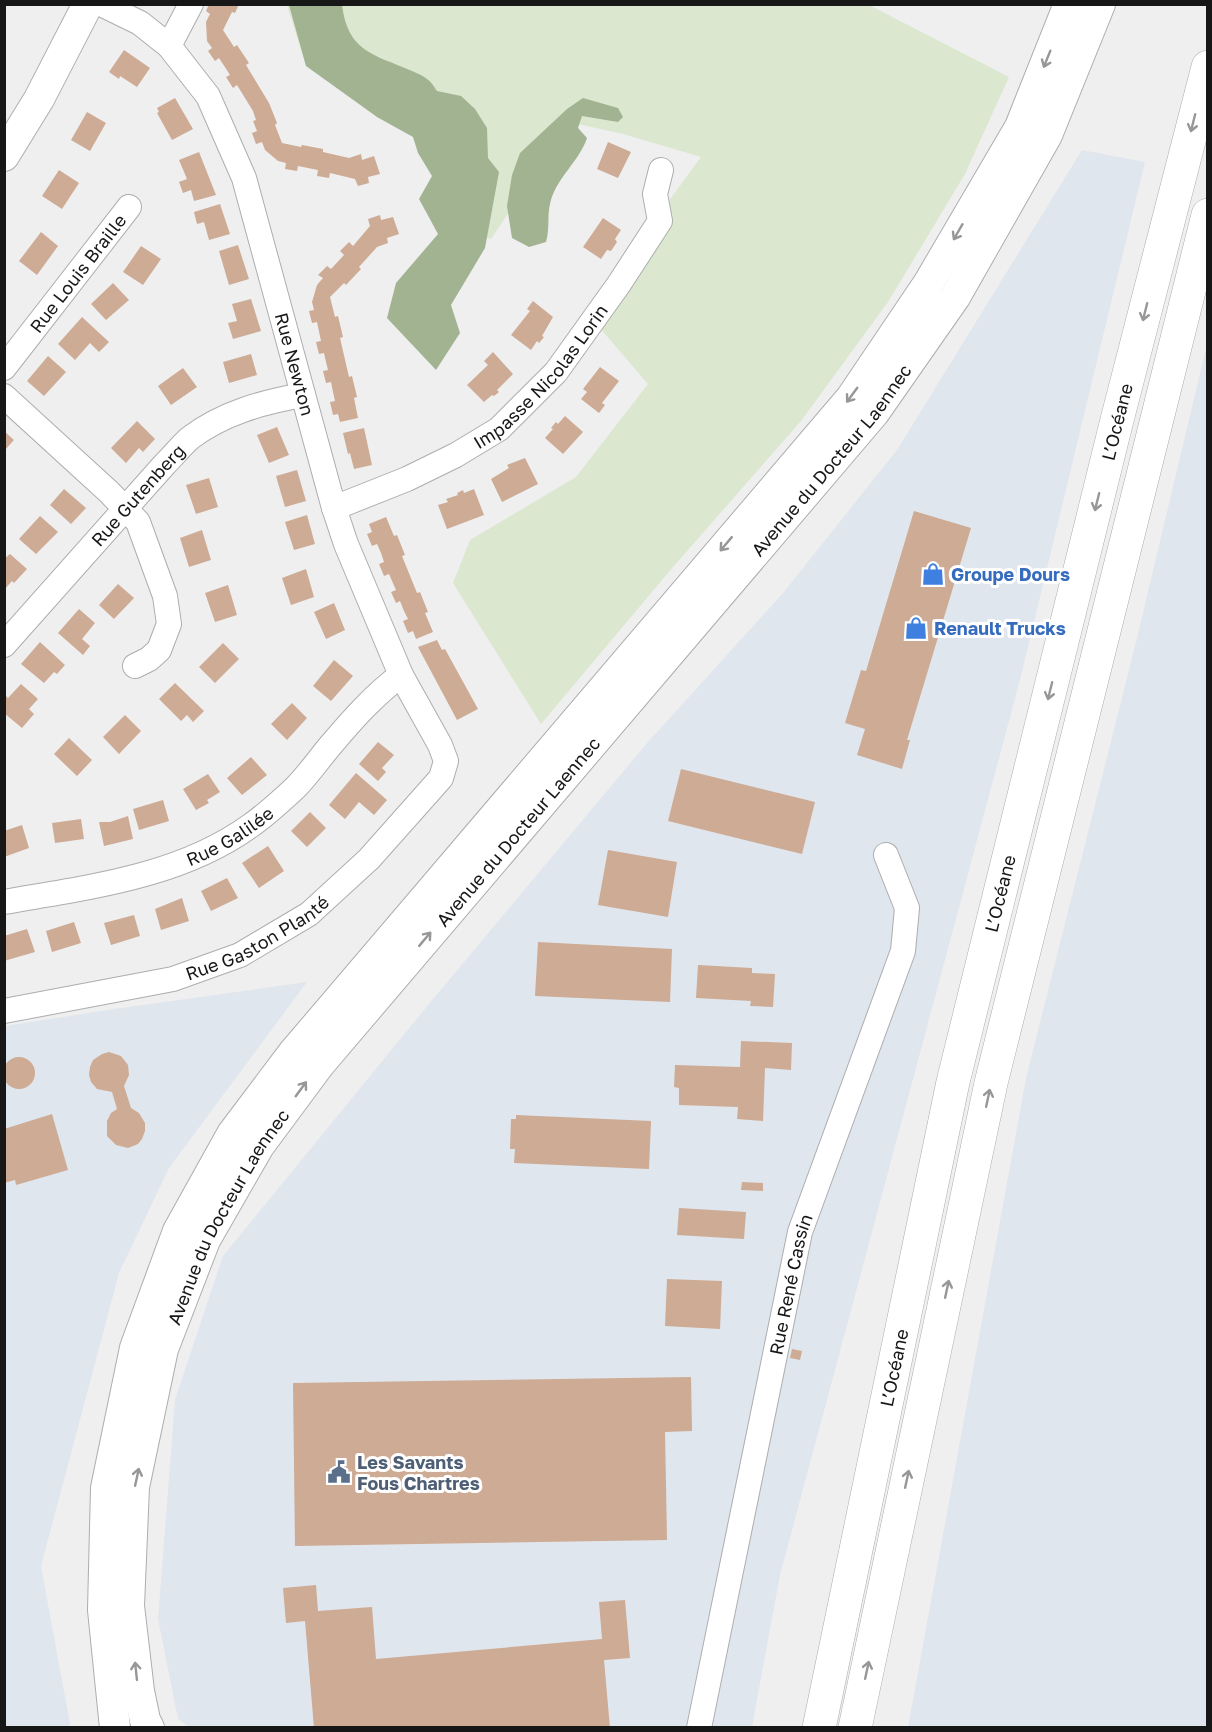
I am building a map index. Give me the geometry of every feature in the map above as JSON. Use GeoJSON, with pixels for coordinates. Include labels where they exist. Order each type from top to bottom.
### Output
{"type":"FeatureCollection","features":[{"type":"Feature","properties":{"kind":"highway","name":"L’Océane"},"geometry":{"type":"LineString","coordinates":[[819,1728],[953,1082],[1208,67]]}},
{"type":"Feature","properties":{"kind":"highway","name":"L’Océane"},"geometry":{"type":"LineString","coordinates":[[855,1728],[991,1083],[1208,214]]}},
{"type":"Feature","properties":{"kind":"main road"},"geometry":{"type":"LineString","coordinates":[[4,156],[39,99],[88,4]]}},
{"type":"Feature","properties":{"kind":"main road","name":"Avenue du Docteur Laennec"},"geometry":{"type":"LineString","coordinates":[[115,1728],[103,1610],[106,1488],[135,1348],[178,1231],[232,1134],[293,1053],[850,398],[928,284],[1020,127],[1069,4]]}},
{"type":"Feature","properties":{"kind":"main road","name":"Avenue du Docteur Laennec"},"geometry":{"type":"LineString","coordinates":[[149,1728],[139,1691],[129,1606],[135,1487],[163,1349],[205,1240],[259,1146],[319,1065],[874,413],[956,297],[1047,135],[1100,4]]}},
{"type":"Feature","properties":{"kind":"street","name":"Rue Newton"},"geometry":{"type":"LineString","coordinates":[[101,4],[140,23],[169,46],[208,96],[244,178],[334,508],[346,544],[400,675],[440,745],[446,761]]}},
{"type":"Feature","properties":{"kind":"street"},"geometry":{"type":"LineString","coordinates":[[169,46],[191,4]]}},
{"type":"Feature","properties":{"kind":"street","name":"Impasse Nicolas Lorin"},"geometry":{"type":"LineString","coordinates":[[334,508],[407,479],[456,455],[499,429],[556,372],[619,284],[660,221],[655,194],[661,170]]}},
{"type":"Feature","properties":{"kind":"street","name":"Rue Louis Braille"},"geometry":{"type":"LineString","coordinates":[[4,368],[129,207]]}},
{"type":"Feature","properties":{"kind":"street","name":"Rue Gutenberg"},"geometry":{"type":"LineString","coordinates":[[4,645],[124,509],[190,439],[253,405],[303,395]]}},
{"type":"Feature","properties":{"kind":"street"},"geometry":{"type":"LineString","coordinates":[[4,396],[109,492],[138,522],[168,610],[169,624],[159,650],[149,659],[135,666]]}},
{"type":"Feature","properties":{"kind":"street","name":"Rue Galilée"},"geometry":{"type":"LineString","coordinates":[[4,902],[101,885],[141,875],[180,863],[216,847],[251,826],[297,786],[379,691],[400,675]]}},
{"type":"Feature","properties":{"kind":"street","name":"Rue Gaston Planté"},"geometry":{"type":"LineString","coordinates":[[4,1011],[173,979],[240,955],[309,914],[369,860],[441,778],[446,761]]}},
{"type":"Feature","properties":{"kind":"street","name":"Rue René Cassin"},"geometry":{"type":"LineString","coordinates":[[699,1728],[800,1232],[903,951],[907,909],[886,855]]}},
{"type":"Feature","properties":{"kind":"shaded area"},"geometry":{"type":"Polygon","coordinates":[[[1082,150],[1145,162],[1020,680],[780,1575],[752,1727],[190,1728],[178,1719],[158,1619],[175,1400],[223,1256],[433,999],[648,742],[783,593],[897,450],[1082,150]]]}},
{"type":"Feature","properties":{"kind":"shaded area"},"geometry":{"type":"Polygon","coordinates":[[[1207,344],[1207,1727],[908,1727],[1026,1078],[1136,642],[1207,344]]]}},
{"type":"Feature","properties":{"kind":"shaded area"},"geometry":{"type":"Polygon","coordinates":[[[307,982],[169,1168],[119,1273],[41,1566],[70,1724],[69,1727],[5,1728],[5,1026],[307,982]]]}},
{"type":"Feature","properties":{"kind":"green space"},"geometry":{"type":"Polygon","coordinates":[[[287,5],[869,5],[1009,77],[965,174],[888,302],[801,421],[673,567],[541,724],[453,583],[470,540],[576,477],[648,384],[587,313],[701,157],[623,134],[569,122],[491,239],[447,226],[419,133],[306,66],[287,5]]]}},
{"type":"Feature","properties":{"kind":"green space"},"geometry":{"type":"Polygon","coordinates":[[[289,5],[342,5],[350,33],[365,49],[424,77],[437,91],[461,96],[475,109],[487,128],[488,158],[499,172],[485,248],[451,305],[460,333],[436,370],[387,318],[396,283],[438,234],[419,199],[432,176],[418,153],[413,137],[377,117],[306,66],[289,5]]]}},
{"type":"Feature","properties":{"kind":"green space"},"geometry":{"type":"Polygon","coordinates":[[[583,98],[618,108],[623,117],[618,122],[582,116],[578,128],[587,138],[579,155],[553,195],[549,209],[546,242],[529,247],[512,238],[507,206],[512,175],[520,153],[567,109],[583,98]]]}},
{"type":"Feature","properties":{"kind":"building"},"geometry":{"type":"Polygon","coordinates":[[[209,4],[239,4],[223,30],[234,47],[237,45],[249,63],[246,65],[269,103],[282,143],[323,149],[323,152],[349,158],[361,154],[362,160],[374,156],[380,174],[368,177],[369,183],[358,186],[355,179],[330,173],[329,178],[317,176],[318,170],[298,166],[297,171],[285,169],[286,163],[278,161],[265,150],[262,142],[256,144],[252,133],[257,131],[253,121],[256,120],[253,111],[237,85],[233,88],[226,77],[230,75],[219,58],[215,61],[208,51],[212,48],[207,41],[206,22],[210,14],[206,11],[209,4]]]}},
{"type":"Feature","properties":{"kind":"building"},"geometry":{"type":"Polygon","coordinates":[[[124,50],[150,68],[137,87],[109,72],[124,50]]]}},
{"type":"Feature","properties":{"kind":"building"},"geometry":{"type":"Polygon","coordinates":[[[175,98],[193,129],[172,140],[157,113],[159,112],[157,108],[175,98]]]}},
{"type":"Feature","properties":{"kind":"building"},"geometry":{"type":"Polygon","coordinates":[[[87,112],[106,123],[90,151],[71,140],[87,112]]]}},
{"type":"Feature","properties":{"kind":"building"},"geometry":{"type":"Polygon","coordinates":[[[608,142],[631,152],[618,178],[597,169],[608,142]]]}},
{"type":"Feature","properties":{"kind":"building"},"geometry":{"type":"Polygon","coordinates":[[[199,152],[216,195],[194,201],[191,190],[183,193],[179,182],[187,179],[179,160],[199,152]]]}},
{"type":"Feature","properties":{"kind":"building"},"geometry":{"type":"Polygon","coordinates":[[[59,170],[79,183],[62,209],[42,196],[59,170]]]}},
{"type":"Feature","properties":{"kind":"building"},"geometry":{"type":"Polygon","coordinates":[[[220,204],[230,234],[209,240],[204,222],[197,224],[194,212],[220,204]]]}},
{"type":"Feature","properties":{"kind":"building"},"geometry":{"type":"Polygon","coordinates":[[[380,215],[381,220],[393,217],[399,234],[387,238],[388,243],[377,247],[346,285],[344,283],[330,297],[335,317],[338,316],[343,337],[340,338],[349,377],[352,376],[357,397],[354,398],[358,418],[340,422],[338,414],[333,415],[330,402],[335,401],[331,382],[326,383],[323,371],[328,370],[324,353],[319,354],[316,342],[321,341],[317,322],[312,323],[309,311],[314,310],[312,302],[317,285],[323,278],[318,275],[327,266],[331,269],[344,255],[340,251],[349,242],[353,246],[370,226],[368,219],[380,215]]]}},
{"type":"Feature","properties":{"kind":"building"},"geometry":{"type":"Polygon","coordinates":[[[603,218],[621,230],[611,251],[607,250],[601,259],[583,247],[603,218]]]}},
{"type":"Feature","properties":{"kind":"building"},"geometry":{"type":"Polygon","coordinates":[[[41,232],[58,246],[37,275],[19,261],[41,232]]]}},
{"type":"Feature","properties":{"kind":"building"},"geometry":{"type":"Polygon","coordinates":[[[238,245],[249,279],[229,285],[219,251],[238,245]]]}},
{"type":"Feature","properties":{"kind":"building"},"geometry":{"type":"Polygon","coordinates":[[[141,246],[161,259],[143,285],[123,272],[141,246]]]}},
{"type":"Feature","properties":{"kind":"building"},"geometry":{"type":"Polygon","coordinates":[[[113,283],[129,300],[106,320],[91,304],[113,283]]]}},
{"type":"Feature","properties":{"kind":"building"},"geometry":{"type":"Polygon","coordinates":[[[251,299],[261,331],[233,339],[228,323],[237,321],[232,304],[251,299]]]}},
{"type":"Feature","properties":{"kind":"building"},"geometry":{"type":"Polygon","coordinates":[[[533,301],[553,317],[542,336],[544,337],[539,343],[537,341],[531,350],[511,335],[530,311],[527,309],[533,301]]]}},
{"type":"Feature","properties":{"kind":"building"},"geometry":{"type":"Polygon","coordinates":[[[82,317],[109,342],[99,352],[90,343],[75,360],[58,344],[82,317]]]}},
{"type":"Feature","properties":{"kind":"building"},"geometry":{"type":"Polygon","coordinates":[[[493,352],[513,374],[497,390],[499,392],[484,402],[467,385],[488,365],[484,361],[493,352]]]}},
{"type":"Feature","properties":{"kind":"building"},"geometry":{"type":"Polygon","coordinates":[[[251,354],[257,375],[229,383],[223,362],[251,354]]]}},
{"type":"Feature","properties":{"kind":"building"},"geometry":{"type":"Polygon","coordinates":[[[48,356],[66,372],[44,396],[27,381],[48,356]]]}},
{"type":"Feature","properties":{"kind":"building"},"geometry":{"type":"Polygon","coordinates":[[[600,367],[619,381],[602,403],[605,405],[599,413],[581,399],[587,392],[583,389],[600,367]]]}},
{"type":"Feature","properties":{"kind":"building"},"geometry":{"type":"Polygon","coordinates":[[[183,368],[197,387],[171,405],[158,386],[183,368]]]}},
{"type":"Feature","properties":{"kind":"building"},"geometry":{"type":"Polygon","coordinates":[[[565,416],[583,432],[563,454],[545,438],[556,422],[558,424],[565,416]]]}},
{"type":"Feature","properties":{"kind":"building"},"geometry":{"type":"Polygon","coordinates":[[[137,421],[155,439],[143,452],[139,448],[126,463],[111,448],[137,421]]]}},
{"type":"Feature","properties":{"kind":"building"},"geometry":{"type":"Polygon","coordinates":[[[277,427],[289,455],[269,463],[257,435],[277,427]]]}},
{"type":"Feature","properties":{"kind":"building"},"geometry":{"type":"Polygon","coordinates":[[[364,428],[372,465],[354,469],[343,433],[364,428]]]}},
{"type":"Feature","properties":{"kind":"building"},"geometry":{"type":"Polygon","coordinates":[[[4,431],[14,440],[4,451],[4,431]]]}},
{"type":"Feature","properties":{"kind":"building"},"geometry":{"type":"Polygon","coordinates":[[[525,458],[538,484],[502,502],[491,479],[509,468],[507,465],[525,458]]]}},
{"type":"Feature","properties":{"kind":"building"},"geometry":{"type":"Polygon","coordinates":[[[297,470],[306,501],[285,507],[276,476],[297,470]]]}},
{"type":"Feature","properties":{"kind":"building"},"geometry":{"type":"Polygon","coordinates":[[[209,478],[218,507],[196,514],[186,485],[209,478]]]}},
{"type":"Feature","properties":{"kind":"building"},"geometry":{"type":"Polygon","coordinates":[[[64,489],[86,508],[71,524],[50,505],[64,489]]]}},
{"type":"Feature","properties":{"kind":"building"},"geometry":{"type":"Polygon","coordinates":[[[474,489],[484,515],[447,529],[438,505],[448,502],[446,499],[458,495],[457,493],[463,490],[464,493],[474,489]]]}},
{"type":"Feature","properties":{"kind":"building"},"geometry":{"type":"Polygon","coordinates":[[[914,511],[971,528],[907,740],[910,740],[902,769],[857,755],[865,729],[845,723],[861,670],[866,671],[914,511]]]}},
{"type":"Feature","properties":{"kind":"building"},"geometry":{"type":"Polygon","coordinates":[[[307,515],[315,544],[294,550],[285,522],[307,515]]]}},
{"type":"Feature","properties":{"kind":"building"},"geometry":{"type":"Polygon","coordinates":[[[40,516],[58,532],[36,554],[19,539],[40,516]]]}},
{"type":"Feature","properties":{"kind":"building"},"geometry":{"type":"Polygon","coordinates":[[[386,517],[394,536],[397,535],[405,555],[402,556],[417,593],[420,592],[433,632],[416,639],[413,631],[408,633],[403,621],[408,619],[400,601],[396,603],[391,592],[396,590],[389,574],[384,576],[379,564],[384,562],[377,544],[372,546],[367,534],[372,532],[369,524],[386,517]]]}},
{"type":"Feature","properties":{"kind":"building"},"geometry":{"type":"Polygon","coordinates":[[[202,530],[211,560],[189,567],[180,538],[202,530]]]}},
{"type":"Feature","properties":{"kind":"building"},"geometry":{"type":"Polygon","coordinates":[[[10,554],[27,569],[4,590],[4,559],[10,554]]]}},
{"type":"Feature","properties":{"kind":"building"},"geometry":{"type":"Polygon","coordinates":[[[306,569],[314,597],[291,605],[282,578],[306,569]]]}},
{"type":"Feature","properties":{"kind":"building"},"geometry":{"type":"Polygon","coordinates":[[[118,584],[134,598],[114,619],[99,605],[118,584]]]}},
{"type":"Feature","properties":{"kind":"building"},"geometry":{"type":"Polygon","coordinates":[[[228,585],[237,615],[215,622],[205,593],[228,585]]]}},
{"type":"Feature","properties":{"kind":"building"},"geometry":{"type":"Polygon","coordinates":[[[334,603],[345,630],[326,639],[314,612],[334,603]]]}},
{"type":"Feature","properties":{"kind":"building"},"geometry":{"type":"Polygon","coordinates":[[[79,609],[95,623],[82,639],[90,646],[83,655],[58,633],[79,609]]]}},
{"type":"Feature","properties":{"kind":"building"},"geometry":{"type":"Polygon","coordinates":[[[437,640],[442,650],[445,649],[478,709],[457,720],[418,647],[437,640]]]}},
{"type":"Feature","properties":{"kind":"building"},"geometry":{"type":"Polygon","coordinates":[[[40,642],[65,665],[57,674],[54,672],[44,683],[21,664],[40,642]]]}},
{"type":"Feature","properties":{"kind":"building"},"geometry":{"type":"Polygon","coordinates":[[[223,643],[239,659],[215,683],[199,667],[223,643]]]}},
{"type":"Feature","properties":{"kind":"building"},"geometry":{"type":"Polygon","coordinates":[[[334,660],[353,676],[331,701],[313,686],[334,660]]]}},
{"type":"Feature","properties":{"kind":"building"},"geometry":{"type":"Polygon","coordinates":[[[175,683],[204,711],[193,722],[187,715],[181,721],[159,699],[175,683]]]}},
{"type":"Feature","properties":{"kind":"building"},"geometry":{"type":"Polygon","coordinates":[[[21,684],[38,699],[29,709],[34,714],[22,728],[4,713],[4,694],[8,698],[21,684]]]}},
{"type":"Feature","properties":{"kind":"building"},"geometry":{"type":"Polygon","coordinates":[[[292,703],[307,718],[287,740],[271,724],[292,703]]]}},
{"type":"Feature","properties":{"kind":"building"},"geometry":{"type":"Polygon","coordinates":[[[125,715],[141,731],[119,754],[103,737],[125,715]]]}},
{"type":"Feature","properties":{"kind":"building"},"geometry":{"type":"Polygon","coordinates":[[[69,738],[92,760],[77,776],[54,754],[69,738]]]}},
{"type":"Feature","properties":{"kind":"building"},"geometry":{"type":"Polygon","coordinates":[[[378,742],[394,755],[382,768],[386,772],[378,781],[359,764],[378,742]]]}},
{"type":"Feature","properties":{"kind":"building"},"geometry":{"type":"Polygon","coordinates":[[[251,757],[267,775],[242,795],[227,778],[251,757]]]}},
{"type":"Feature","properties":{"kind":"building"},"geometry":{"type":"Polygon","coordinates":[[[681,769],[815,802],[802,854],[668,821],[681,769]]]}},
{"type":"Feature","properties":{"kind":"building"},"geometry":{"type":"Polygon","coordinates":[[[356,773],[387,800],[374,815],[359,802],[345,819],[329,805],[356,773]]]}},
{"type":"Feature","properties":{"kind":"building"},"geometry":{"type":"Polygon","coordinates":[[[208,774],[220,792],[207,800],[209,803],[196,810],[183,789],[208,774]]]}},
{"type":"Feature","properties":{"kind":"building"},"geometry":{"type":"Polygon","coordinates":[[[163,800],[169,821],[139,830],[133,809],[163,800]]]}},
{"type":"Feature","properties":{"kind":"building"},"geometry":{"type":"Polygon","coordinates":[[[310,812],[326,828],[307,847],[291,831],[310,812]]]}},
{"type":"Feature","properties":{"kind":"building"},"geometry":{"type":"Polygon","coordinates":[[[128,816],[133,839],[104,846],[99,822],[110,822],[128,816]]]}},
{"type":"Feature","properties":{"kind":"building"},"geometry":{"type":"Polygon","coordinates":[[[81,819],[84,839],[55,843],[52,823],[81,819]]]}},
{"type":"Feature","properties":{"kind":"building"},"geometry":{"type":"Polygon","coordinates":[[[22,825],[29,848],[4,857],[4,831],[22,825]]]}},
{"type":"Feature","properties":{"kind":"building"},"geometry":{"type":"Polygon","coordinates":[[[268,846],[284,871],[259,888],[242,863],[268,846]]]}},
{"type":"Feature","properties":{"kind":"building"},"geometry":{"type":"Polygon","coordinates":[[[608,850],[677,862],[668,917],[598,905],[608,850]]]}},
{"type":"Feature","properties":{"kind":"building"},"geometry":{"type":"Polygon","coordinates":[[[227,878],[238,898],[211,911],[201,891],[227,878]]]}},
{"type":"Feature","properties":{"kind":"building"},"geometry":{"type":"Polygon","coordinates":[[[182,898],[189,921],[161,930],[155,909],[182,898]]]}},
{"type":"Feature","properties":{"kind":"building"},"geometry":{"type":"Polygon","coordinates":[[[134,915],[140,936],[111,945],[104,923],[134,915]]]}},
{"type":"Feature","properties":{"kind":"building"},"geometry":{"type":"Polygon","coordinates":[[[74,922],[81,943],[52,952],[46,931],[74,922]]]}},
{"type":"Feature","properties":{"kind":"building"},"geometry":{"type":"Polygon","coordinates":[[[27,929],[35,952],[4,961],[4,936],[27,929]]]}},
{"type":"Feature","properties":{"kind":"building"},"geometry":{"type":"Polygon","coordinates":[[[538,942],[672,949],[670,1002],[535,996],[538,942]]]}},
{"type":"Feature","properties":{"kind":"building"},"geometry":{"type":"Polygon","coordinates":[[[698,965],[752,968],[752,973],[775,974],[773,1007],[750,1006],[751,1001],[696,998],[698,965]]]}},
{"type":"Feature","properties":{"kind":"building"},"geometry":{"type":"Polygon","coordinates":[[[741,1041],[792,1043],[791,1070],[765,1068],[763,1121],[737,1119],[738,1107],[679,1105],[679,1088],[674,1087],[675,1065],[740,1067],[741,1041]]]}},
{"type":"Feature","properties":{"kind":"building"},"geometry":{"type":"Polygon","coordinates":[[[109,1052],[121,1056],[128,1065],[129,1075],[124,1086],[131,1108],[139,1113],[145,1123],[142,1139],[138,1144],[128,1148],[116,1145],[107,1136],[107,1121],[111,1113],[117,1109],[112,1092],[97,1089],[89,1075],[93,1060],[109,1052]]]}},
{"type":"Feature","properties":{"kind":"building"},"geometry":{"type":"Polygon","coordinates":[[[19,1057],[30,1062],[35,1073],[30,1084],[19,1089],[8,1084],[3,1073],[8,1062],[19,1057]]]}},
{"type":"Feature","properties":{"kind":"building"},"geometry":{"type":"Polygon","coordinates":[[[52,1114],[68,1170],[16,1185],[15,1180],[4,1183],[4,1129],[52,1114]]]}},
{"type":"Feature","properties":{"kind":"building"},"geometry":{"type":"Polygon","coordinates":[[[516,1115],[651,1121],[649,1169],[514,1163],[515,1149],[510,1149],[511,1119],[516,1119],[516,1115]]]}},
{"type":"Feature","properties":{"kind":"building"},"geometry":{"type":"Polygon","coordinates":[[[742,1182],[763,1183],[763,1191],[741,1190],[742,1182]]]}},
{"type":"Feature","properties":{"kind":"building"},"geometry":{"type":"Polygon","coordinates":[[[679,1208],[746,1212],[744,1239],[677,1235],[679,1208]]]}},
{"type":"Feature","properties":{"kind":"building"},"geometry":{"type":"Polygon","coordinates":[[[667,1279],[722,1281],[720,1329],[665,1326],[667,1279]]]}},
{"type":"Feature","properties":{"kind":"building"},"geometry":{"type":"Polygon","coordinates":[[[792,1349],[802,1351],[800,1360],[790,1358],[792,1349]]]}},
{"type":"Feature","properties":{"kind":"building"},"geometry":{"type":"Polygon","coordinates":[[[691,1377],[692,1431],[665,1432],[667,1540],[295,1546],[293,1383],[691,1377]]]}},
{"type":"Feature","properties":{"kind":"building"},"geometry":{"type":"Polygon","coordinates":[[[316,1585],[318,1611],[372,1607],[376,1659],[602,1639],[599,1602],[625,1600],[630,1658],[604,1660],[610,1728],[314,1728],[305,1621],[286,1623],[283,1588],[316,1585]]]}},
{"type":"Feature","properties":{"kind":"place","name":"Groupe Dours"},"geometry":{"type":"Point","coordinates":[933,574]}},
{"type":"Feature","properties":{"kind":"place","name":"Renault Trucks"},"geometry":{"type":"Point","coordinates":[916,628]}},
{"type":"Feature","properties":{"kind":"place","name":"Les Savants Fous Chartres"},"geometry":{"type":"Point","coordinates":[339,1472]}}]}
